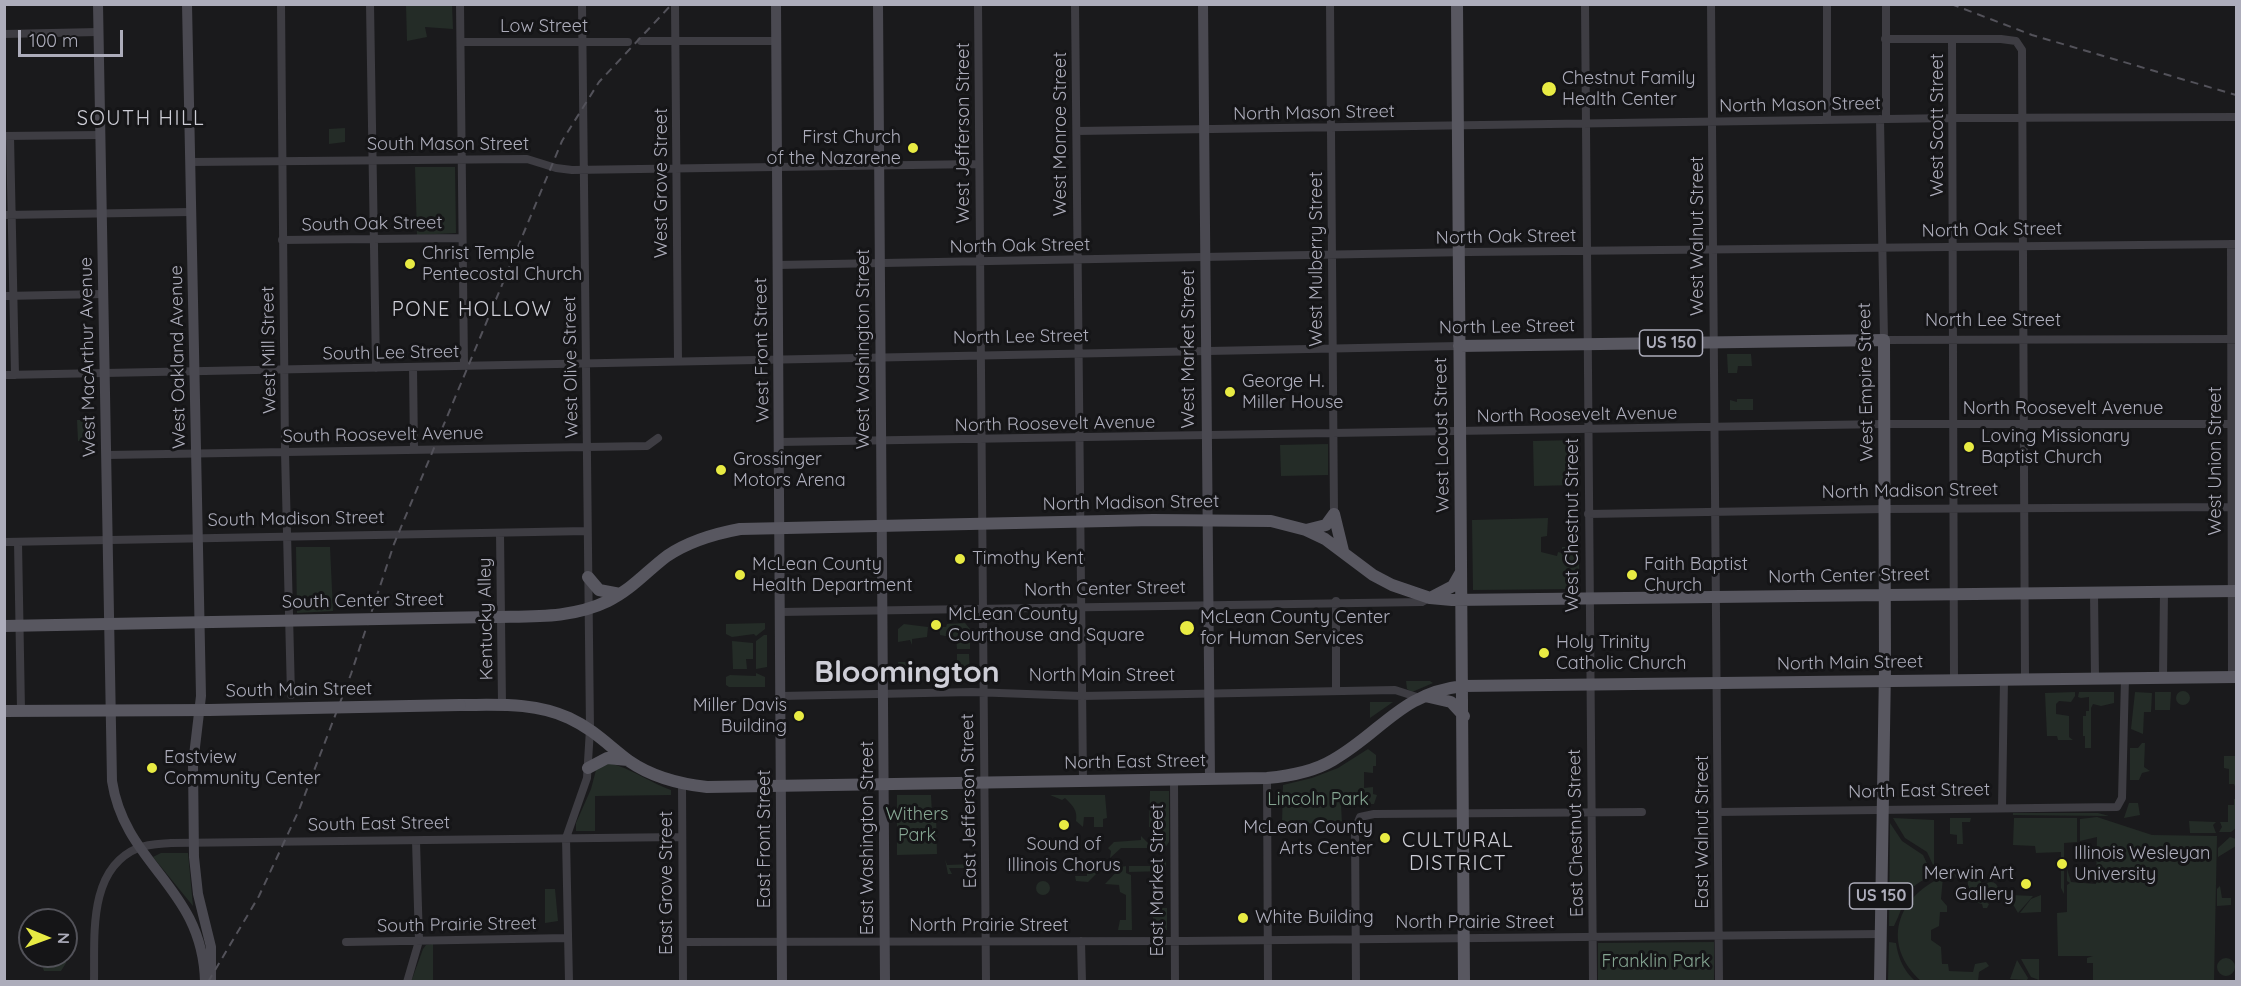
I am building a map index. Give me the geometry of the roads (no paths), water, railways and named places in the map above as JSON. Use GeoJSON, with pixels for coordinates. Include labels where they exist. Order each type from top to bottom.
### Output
{"type":"FeatureCollection","features":[{"type":"Feature","properties":{"kind":"main road","name":"West MacArthur Avenue"},"geometry":{"type":"LineString","coordinates":[[98,4],[114,791],[119,811],[139,848],[177,894],[190,915],[204,955],[205,981]]}},
{"type":"Feature","properties":{"kind":"main road","name":"West Oakland Avenue"},"geometry":{"type":"LineString","coordinates":[[188,4],[198,539],[206,622],[205,710],[193,764],[193,843],[198,894],[212,947],[211,981]]}},
{"type":"Feature","properties":{"kind":"main road","name":"West Front Street"},"geometry":{"type":"LineString","coordinates":[[776,4],[781,696]]}},
{"type":"Feature","properties":{"kind":"main road","name":"West Washington Street"},"geometry":{"type":"LineString","coordinates":[[878,4],[884,694]]}},
{"type":"Feature","properties":{"kind":"main road","name":"West Market Street"},"geometry":{"type":"LineString","coordinates":[[1203,4],[1209,694]]}},
{"type":"Feature","properties":{"kind":"main road","name":"West Locust Street"},"geometry":{"type":"LineString","coordinates":[[1457,4],[1465,813],[1464,981]]}},
{"type":"Feature","properties":{"kind":"main road","name":"North Lee Street"},"geometry":{"type":"LineString","coordinates":[[1459,346],[1884,340]]}},
{"type":"Feature","properties":{"kind":"main road","name":"West Empire Street"},"geometry":{"type":"LineString","coordinates":[[1884,340],[1885,680]]}},
{"type":"Feature","properties":{"kind":"main road"},"geometry":{"type":"LineString","coordinates":[[1306,530],[1326,525],[1334,514]]}},
{"type":"Feature","properties":{"kind":"main road"},"geometry":{"type":"LineString","coordinates":[[1334,514],[1342,551]]}},
{"type":"Feature","properties":{"kind":"main road","name":"North Madison Street"},"geometry":{"type":"LineString","coordinates":[[780,528],[1256,519],[1306,530],[1342,551],[1382,580],[1430,598],[1462,600]]}},
{"type":"Feature","properties":{"kind":"main road","name":"South Center Street"},"geometry":{"type":"LineString","coordinates":[[4,626],[555,616],[588,609],[621,594],[667,556],[700,538],[740,529],[780,528]]}},
{"type":"Feature","properties":{"kind":"main road"},"geometry":{"type":"LineString","coordinates":[[1430,598],[1453,586],[1462,568]]}},
{"type":"Feature","properties":{"kind":"main road"},"geometry":{"type":"LineString","coordinates":[[588,577],[599,590],[621,594]]}},
{"type":"Feature","properties":{"kind":"main road","name":"North Center Street"},"geometry":{"type":"LineString","coordinates":[[1462,600],[1885,593],[2234,591]]}},
{"type":"Feature","properties":{"kind":"main road","name":"North Main Street"},"geometry":{"type":"LineString","coordinates":[[1463,686],[2234,677]]}},
{"type":"Feature","properties":{"kind":"main road","name":"US 150"},"geometry":{"type":"LineString","coordinates":[[1880,981],[1885,680]]}},
{"type":"Feature","properties":{"kind":"main road","name":"North East Street"},"geometry":{"type":"LineString","coordinates":[[781,786],[1267,778],[1297,774],[1330,762],[1398,709],[1441,689],[1463,686]]}},
{"type":"Feature","properties":{"kind":"main road","name":"East Washington Street"},"geometry":{"type":"LineString","coordinates":[[884,694],[885,981]]}},
{"type":"Feature","properties":{"kind":"main road"},"geometry":{"type":"LineString","coordinates":[[1209,694],[1210,778]]}},
{"type":"Feature","properties":{"kind":"main road","name":"East Front Street"},"geometry":{"type":"LineString","coordinates":[[781,696],[782,981]]}},
{"type":"Feature","properties":{"kind":"main road"},"geometry":{"type":"LineString","coordinates":[[1423,697],[1451,702],[1464,716]]}},
{"type":"Feature","properties":{"kind":"main road","name":"South Main Street"},"geometry":{"type":"LineString","coordinates":[[4,711],[205,710],[502,704],[554,712],[590,729]]}},
{"type":"Feature","properties":{"kind":"main road"},"geometry":{"type":"LineString","coordinates":[[590,729],[628,760],[652,774],[682,783],[707,787],[781,786]]}},
{"type":"Feature","properties":{"kind":"main road"},"geometry":{"type":"LineString","coordinates":[[588,768],[607,758],[628,760]]}},
{"type":"Feature","properties":{"kind":"street","name":"West Mill Street"},"geometry":{"type":"LineString","coordinates":[[281,4],[285,452],[291,695]]}},
{"type":"Feature","properties":{"kind":"street"},"geometry":{"type":"LineString","coordinates":[[370,4],[376,368]]}},
{"type":"Feature","properties":{"kind":"street"},"geometry":{"type":"LineString","coordinates":[[460,4],[464,366]]}},
{"type":"Feature","properties":{"kind":"street","name":"West Olive Street"},"geometry":{"type":"LineString","coordinates":[[569,981],[566,838],[571,817],[584,787],[588,768],[590,729],[582,4]]}},
{"type":"Feature","properties":{"kind":"street","name":"West Grove Street"},"geometry":{"type":"LineString","coordinates":[[675,4],[678,361]]}},
{"type":"Feature","properties":{"kind":"street","name":"West Jefferson Street"},"geometry":{"type":"LineString","coordinates":[[978,4],[983,693]]}},
{"type":"Feature","properties":{"kind":"street","name":"West Monroe Street"},"geometry":{"type":"LineString","coordinates":[[1076,4],[1083,781]]}},
{"type":"Feature","properties":{"kind":"street","name":"West Mulberry Street"},"geometry":{"type":"LineString","coordinates":[[1330,4],[1334,514]]}},
{"type":"Feature","properties":{"kind":"street","name":"West Chestnut Street"},"geometry":{"type":"LineString","coordinates":[[1585,4],[1590,685]]}},
{"type":"Feature","properties":{"kind":"street","name":"West Walnut Street"},"geometry":{"type":"LineString","coordinates":[[1712,4],[1718,683]]}},
{"type":"Feature","properties":{"kind":"street"},"geometry":{"type":"LineString","coordinates":[[1827,4],[1827,120]]}},
{"type":"Feature","properties":{"kind":"street","name":"West Empire Street"},"geometry":{"type":"LineString","coordinates":[[1884,340],[1882,246],[1886,4]]}},
{"type":"Feature","properties":{"kind":"street"},"geometry":{"type":"LineString","coordinates":[[4,34],[98,32]]}},
{"type":"Feature","properties":{"kind":"street"},"geometry":{"type":"LineString","coordinates":[[1885,39],[2001,39],[2018,43],[2022,50],[2025,679]]}},
{"type":"Feature","properties":{"kind":"street","name":"West Scott Street"},"geometry":{"type":"LineString","coordinates":[[1952,39],[1954,679]]}},
{"type":"Feature","properties":{"kind":"street"},"geometry":{"type":"LineString","coordinates":[[641,41],[776,41]]}},
{"type":"Feature","properties":{"kind":"street","name":"Low Street"},"geometry":{"type":"LineString","coordinates":[[461,42],[628,42]]}},
{"type":"Feature","properties":{"kind":"street","name":"North Mason Street"},"geometry":{"type":"LineString","coordinates":[[1077,131],[2022,117],[2236,117]]}},
{"type":"Feature","properties":{"kind":"street"},"geometry":{"type":"LineString","coordinates":[[15,375],[9,296],[7,136],[100,135]]}},
{"type":"Feature","properties":{"kind":"street","name":"South Mason Street"},"geometry":{"type":"LineString","coordinates":[[190,162],[527,159],[556,168],[776,169]]}},
{"type":"Feature","properties":{"kind":"street"},"geometry":{"type":"LineString","coordinates":[[776,169],[979,164]]}},
{"type":"Feature","properties":{"kind":"street"},"geometry":{"type":"LineString","coordinates":[[8,215],[191,212]]}},
{"type":"Feature","properties":{"kind":"street","name":"South Oak Street"},"geometry":{"type":"LineString","coordinates":[[282,240],[462,238]]}},
{"type":"Feature","properties":{"kind":"street","name":"North Oak Street"},"geometry":{"type":"LineString","coordinates":[[777,265],[1586,250],[2234,244]]}},
{"type":"Feature","properties":{"kind":"street","name":"West Union Street"},"geometry":{"type":"LineString","coordinates":[[2234,244],[2231,424],[2234,441],[2231,507],[2234,677]]}},
{"type":"Feature","properties":{"kind":"street"},"geometry":{"type":"LineString","coordinates":[[9,296],[103,294]]}},
{"type":"Feature","properties":{"kind":"street","name":"North Lee Street"},"geometry":{"type":"LineString","coordinates":[[1884,340],[2234,339]]}},
{"type":"Feature","properties":{"kind":"street","name":"North Lee Street"},"geometry":{"type":"LineString","coordinates":[[778,358],[1459,346]]}},
{"type":"Feature","properties":{"kind":"street","name":"South Lee Street"},"geometry":{"type":"LineString","coordinates":[[4,375],[778,358]]}},
{"type":"Feature","properties":{"kind":"street"},"geometry":{"type":"LineString","coordinates":[[413,367],[414,450]]}},
{"type":"Feature","properties":{"kind":"street","name":"North Roosevelt Avenue"},"geometry":{"type":"LineString","coordinates":[[779,442],[981,441],[1885,424],[2231,424]]}},
{"type":"Feature","properties":{"kind":"street","name":"South Roosevelt Avenue"},"geometry":{"type":"LineString","coordinates":[[107,455],[647,446],[658,438]]}},
{"type":"Feature","properties":{"kind":"street","name":"North Madison Street"},"geometry":{"type":"LineString","coordinates":[[1588,514],[1885,508],[2231,507]]}},
{"type":"Feature","properties":{"kind":"street","name":"South Madison Street"},"geometry":{"type":"LineString","coordinates":[[4,542],[587,531]]}},
{"type":"Feature","properties":{"kind":"street","name":"Kentucky Alley"},"geometry":{"type":"LineString","coordinates":[[500,533],[496,617],[502,704]]}},
{"type":"Feature","properties":{"kind":"street"},"geometry":{"type":"LineString","coordinates":[[18,542],[21,710]]}},
{"type":"Feature","properties":{"kind":"street"},"geometry":{"type":"LineString","coordinates":[[2163,678],[2164,591]]}},
{"type":"Feature","properties":{"kind":"street"},"geometry":{"type":"LineString","coordinates":[[2094,592],[2095,679]]}},
{"type":"Feature","properties":{"kind":"street","name":"North Center Street"},"geometry":{"type":"LineString","coordinates":[[780,612],[1336,601],[1422,602],[1430,598]]}},
{"type":"Feature","properties":{"kind":"street"},"geometry":{"type":"LineString","coordinates":[[1336,601],[1336,691]]}},
{"type":"Feature","properties":{"kind":"street","name":"North East Street"},"geometry":{"type":"LineString","coordinates":[[1718,812],[2120,806],[2125,678]]}},
{"type":"Feature","properties":{"kind":"street"},"geometry":{"type":"LineString","coordinates":[[2002,808],[2004,679]]}},
{"type":"Feature","properties":{"kind":"street","name":"East Walnut Street"},"geometry":{"type":"LineString","coordinates":[[1718,683],[1719,981]]}},
{"type":"Feature","properties":{"kind":"street","name":"East Chestnut Street"},"geometry":{"type":"LineString","coordinates":[[1590,685],[1593,981]]}},
{"type":"Feature","properties":{"kind":"street","name":"North Main Street"},"geometry":{"type":"LineString","coordinates":[[781,696],[983,693],[1082,696],[1395,690],[1423,697]]}},
{"type":"Feature","properties":{"kind":"street","name":"East Jefferson Street"},"geometry":{"type":"LineString","coordinates":[[983,693],[986,981]]}},
{"type":"Feature","properties":{"kind":"street"},"geometry":{"type":"LineString","coordinates":[[1267,778],[1268,981]]}},
{"type":"Feature","properties":{"kind":"street","name":"East Market Street"},"geometry":{"type":"LineString","coordinates":[[1173,779],[1175,981]]}},
{"type":"Feature","properties":{"kind":"street","name":"East Grove Street"},"geometry":{"type":"LineString","coordinates":[[682,783],[683,981]]}},
{"type":"Feature","properties":{"kind":"street"},"geometry":{"type":"LineString","coordinates":[[1356,981],[1355,829],[1360,817],[1465,813],[1642,812]]}},
{"type":"Feature","properties":{"kind":"street","name":"South East Street"},"geometry":{"type":"LineString","coordinates":[[139,848],[193,843],[682,837]]}},
{"type":"Feature","properties":{"kind":"street"},"geometry":{"type":"LineString","coordinates":[[406,981],[419,941],[416,841]]}},
{"type":"Feature","properties":{"kind":"street"},"geometry":{"type":"LineString","coordinates":[[94,981],[96,914],[100,892],[111,872],[139,848]]}},
{"type":"Feature","properties":{"kind":"street","name":"North Prairie Street"},"geometry":{"type":"LineString","coordinates":[[782,942],[1592,938],[1881,934]]}},
{"type":"Feature","properties":{"kind":"street","name":"South Prairie Street"},"geometry":{"type":"LineString","coordinates":[[346,942],[568,938]]}},
{"type":"Feature","properties":{"kind":"street"},"geometry":{"type":"LineString","coordinates":[[1081,941],[1082,981]]}},
{"type":"Feature","properties":{"kind":"street"},"geometry":{"type":"LineString","coordinates":[[683,942],[782,942]]}},
{"type":"Feature","properties":{"kind":"railway"},"geometry":{"type":"LineString","coordinates":[[208,982],[259,896],[299,810],[351,674],[394,544],[562,141],[599,82],[672,4]]}},
{"type":"Feature","properties":{"kind":"railway"},"geometry":{"type":"LineString","coordinates":[[1951,4],[2032,35],[2236,95]]}},
{"type":"Feature","properties":{"kind":"place","name":"Chestnut Family Health Center"},"geometry":{"type":"Point","coordinates":[1549,89]}},
{"type":"Feature","properties":{"kind":"place","name":"First Church of the Nazarene"},"geometry":{"type":"Point","coordinates":[913,148]}},
{"type":"Feature","properties":{"kind":"place","name":"Christ Temple Pentecostal Church"},"geometry":{"type":"Point","coordinates":[410,264]}},
{"type":"Feature","properties":{"kind":"place","name":"George H. Miller House"},"geometry":{"type":"Point","coordinates":[1230,392]}},
{"type":"Feature","properties":{"kind":"place","name":"Loving Missionary Baptist Church"},"geometry":{"type":"Point","coordinates":[1969,447]}},
{"type":"Feature","properties":{"kind":"place","name":"Grossinger Motors Arena"},"geometry":{"type":"Point","coordinates":[721,470]}},
{"type":"Feature","properties":{"kind":"place","name":"Timothy Kent"},"geometry":{"type":"Point","coordinates":[960,559]}},
{"type":"Feature","properties":{"kind":"place","name":"McLean County Health Department"},"geometry":{"type":"Point","coordinates":[740,575]}},
{"type":"Feature","properties":{"kind":"place","name":"Faith Baptist Church"},"geometry":{"type":"Point","coordinates":[1632,575]}},
{"type":"Feature","properties":{"kind":"place","name":"McLean County Courthouse and Square"},"geometry":{"type":"Point","coordinates":[936,625]}},
{"type":"Feature","properties":{"kind":"place","name":"McLean County Center for Human Services"},"geometry":{"type":"Point","coordinates":[1187,628]}},
{"type":"Feature","properties":{"kind":"place","name":"Holy Trinity Catholic Church"},"geometry":{"type":"Point","coordinates":[1544,653]}},
{"type":"Feature","properties":{"kind":"place","name":"Miller Davis Building"},"geometry":{"type":"Point","coordinates":[799,716]}},
{"type":"Feature","properties":{"kind":"place","name":"Eastview Community Center"},"geometry":{"type":"Point","coordinates":[152,768]}},
{"type":"Feature","properties":{"kind":"place","name":"Sound of Illinois Chorus"},"geometry":{"type":"Point","coordinates":[1064,825]}},
{"type":"Feature","properties":{"kind":"place","name":"McLean County Arts Center"},"geometry":{"type":"Point","coordinates":[1385,838]}},
{"type":"Feature","properties":{"kind":"place","name":"Illinois Wesleyan University"},"geometry":{"type":"Point","coordinates":[2062,864]}},
{"type":"Feature","properties":{"kind":"place","name":"Merwin Art Gallery"},"geometry":{"type":"Point","coordinates":[2026,884]}},
{"type":"Feature","properties":{"kind":"place","name":"White Building"},"geometry":{"type":"Point","coordinates":[1243,918]}},
{"type":"Feature","properties":{"kind":"district","name":"SOUTH HILL"},"geometry":{"type":"Point","coordinates":[141,119]}},
{"type":"Feature","properties":{"kind":"district","name":"PONE HOLLOW"},"geometry":{"type":"Point","coordinates":[472,310]}},
{"type":"Feature","properties":{"kind":"district","name":"Bloomington"},"geometry":{"type":"Point","coordinates":[907,673]}},
{"type":"Feature","properties":{"kind":"district","name":"CULTURAL DISTRICT"},"geometry":{"type":"Point","coordinates":[1458,852]}},
{"type":"Feature","properties":{"kind":"park label","name":"Lincoln Park"},"geometry":{"type":"Point","coordinates":[1318,800]}},
{"type":"Feature","properties":{"kind":"park label","name":"Withers Park"},"geometry":{"type":"Point","coordinates":[917,825]}},
{"type":"Feature","properties":{"kind":"park label","name":"Franklin Park"},"geometry":{"type":"Point","coordinates":[1656,962]}}]}
